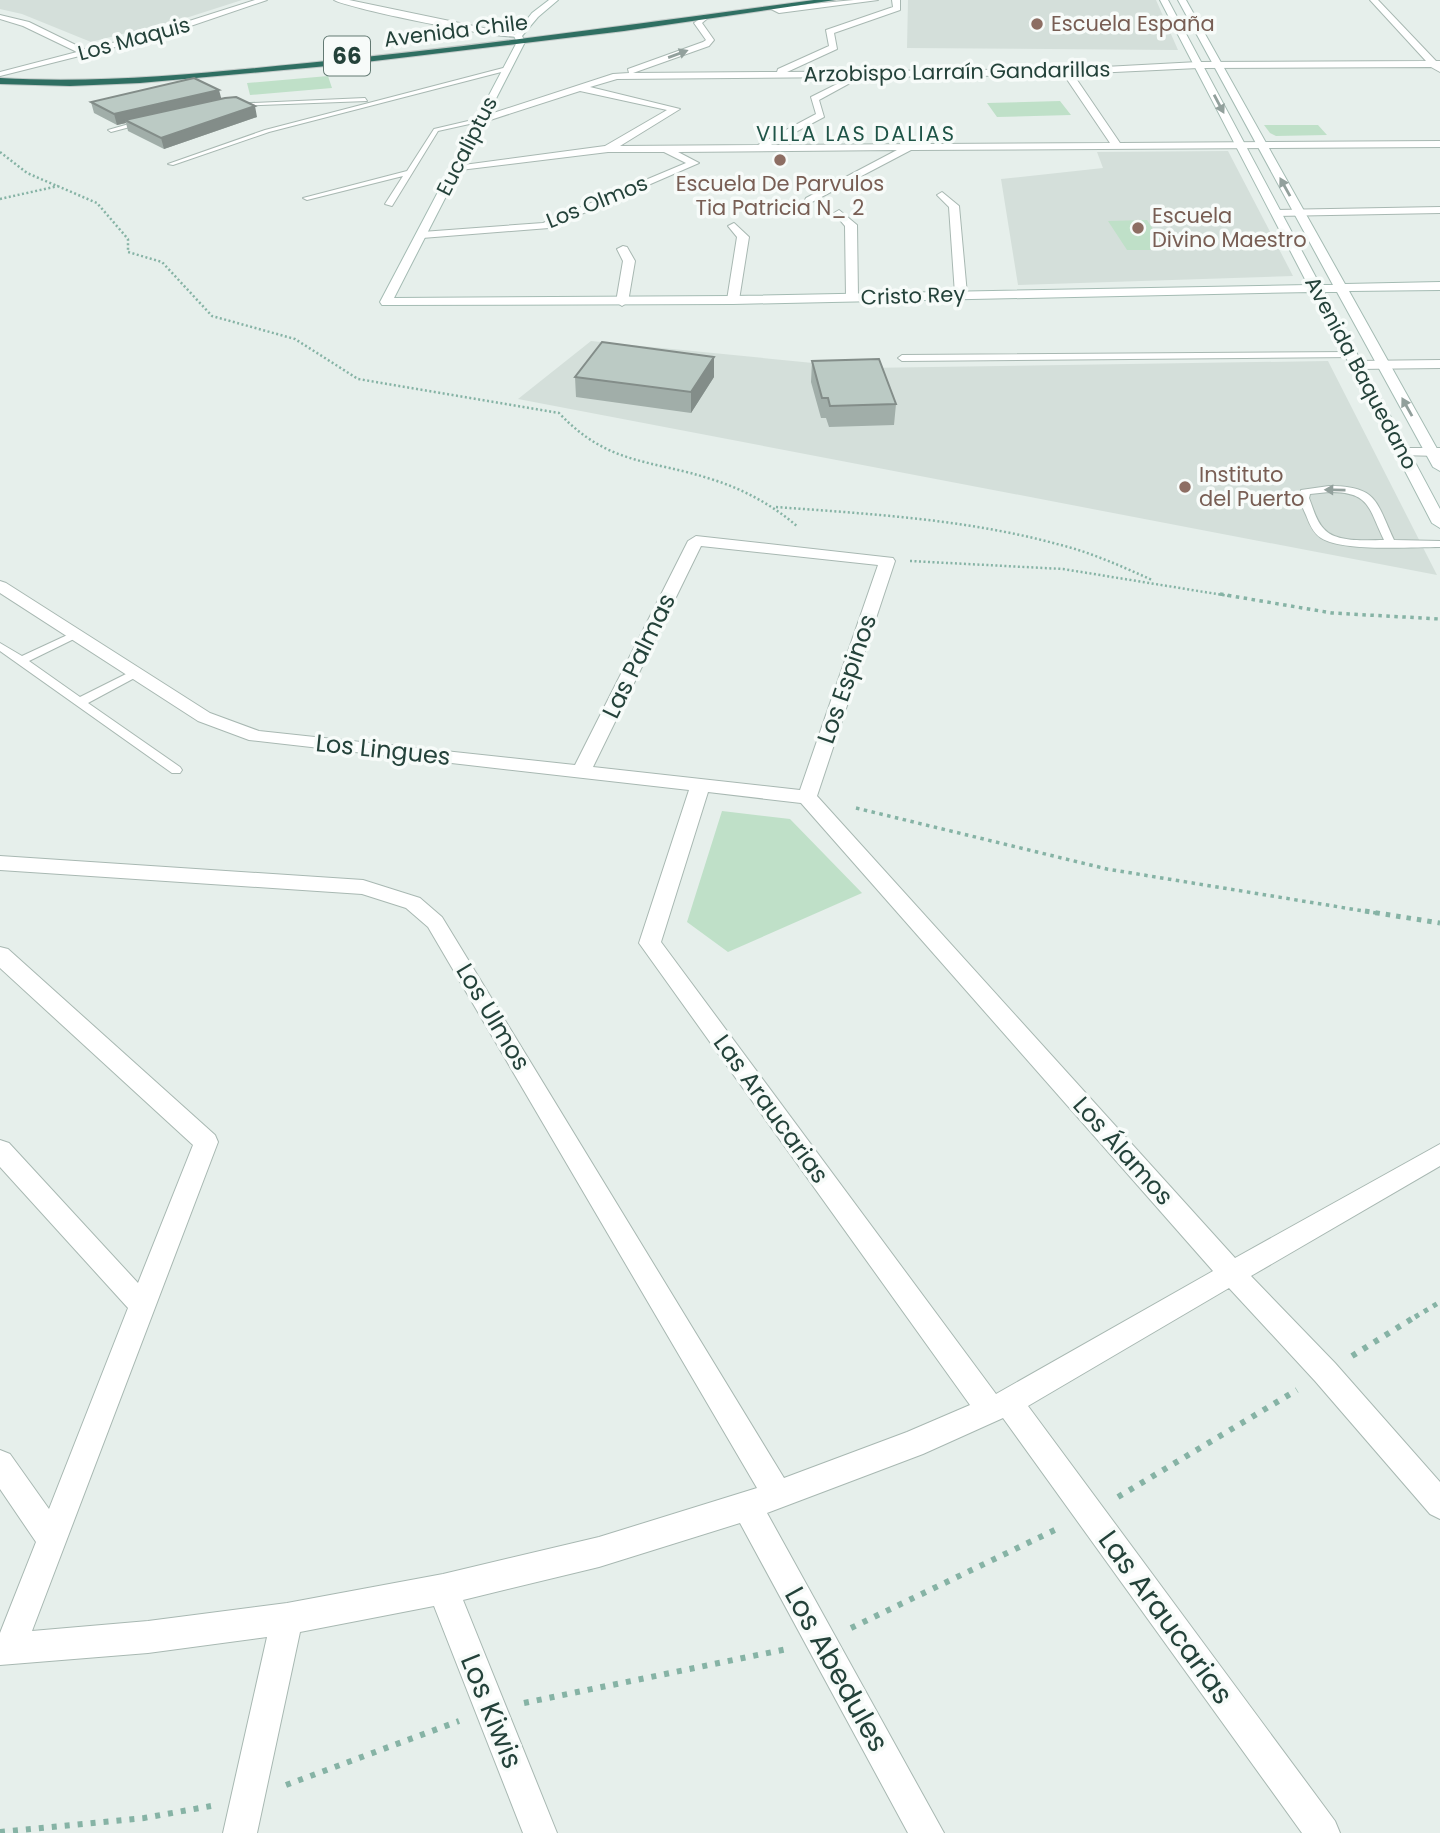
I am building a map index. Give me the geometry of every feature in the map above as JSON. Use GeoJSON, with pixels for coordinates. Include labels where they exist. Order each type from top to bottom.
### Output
{"type":"FeatureCollection","features":[{"type":"Feature","properties":{"kind":"highway","name":"Avenida Chile"},"geometry":{"type":"LineString","coordinates":[[1,79],[176,71],[353,56],[520,39],[794,0]]}},
{"type":"Feature","properties":{"kind":"highway","name":"Avenida Chile"},"geometry":{"type":"LineString","coordinates":[[1,79],[28,83],[86,83],[248,71],[831,0]]}},
{"type":"Feature","properties":{"kind":"street","name":"Los Maquis"},"geometry":{"type":"LineString","coordinates":[[1,79],[188,25],[263,0]]}},
{"type":"Feature","properties":{"kind":"street"},"geometry":{"type":"LineString","coordinates":[[338,0],[520,39]]}},
{"type":"Feature","properties":{"kind":"street","name":"Eucaliptus"},"geometry":{"type":"LineString","coordinates":[[386,302],[520,39],[535,15],[554,0]]}},
{"type":"Feature","properties":{"kind":"street"},"geometry":{"type":"LineString","coordinates":[[773,8],[779,11],[874,0]]}},
{"type":"Feature","properties":{"kind":"street"},"geometry":{"type":"LineString","coordinates":[[773,75],[834,47],[829,32],[897,8],[896,0]]}},
{"type":"Feature","properties":{"kind":"street","name":"Avenida Baquedano"},"geometry":{"type":"LineString","coordinates":[[1164,0],[1440,523]]}},
{"type":"Feature","properties":{"kind":"street","name":"Avenida Baquedano"},"geometry":{"type":"LineString","coordinates":[[1182,0],[1383,365],[1436,452],[1440,467]]}},
{"type":"Feature","properties":{"kind":"street"},"geometry":{"type":"LineString","coordinates":[[1374,0],[1438,66]]}},
{"type":"Feature","properties":{"kind":"street"},"geometry":{"type":"LineString","coordinates":[[0,17],[26,24],[86,53]]}},
{"type":"Feature","properties":{"kind":"street"},"geometry":{"type":"LineString","coordinates":[[616,76],[706,44],[710,40],[698,23],[705,17]]}},
{"type":"Feature","properties":{"kind":"street","name":"Arzobispo Larraín Gandarillas"},"geometry":{"type":"LineString","coordinates":[[481,120],[616,76],[1068,72],[1198,65],[1438,66]]}},
{"type":"Feature","properties":{"kind":"street"},"geometry":{"type":"LineString","coordinates":[[1068,72],[1116,145]]}},
{"type":"Feature","properties":{"kind":"street"},"geometry":{"type":"LineString","coordinates":[[757,148],[821,115],[814,99],[865,74]]}},
{"type":"Feature","properties":{"kind":"street"},"geometry":{"type":"LineString","coordinates":[[580,88],[676,109],[608,149]]}},
{"type":"Feature","properties":{"kind":"street"},"geometry":{"type":"LineString","coordinates":[[456,169],[608,149],[1440,141]]}},
{"type":"Feature","properties":{"kind":"street"},"geometry":{"type":"LineString","coordinates":[[810,200],[910,147]]}},
{"type":"Feature","properties":{"kind":"street","name":"Los Olmos"},"geometry":{"type":"LineString","coordinates":[[422,235],[545,226],[694,163],[663,149]]}},
{"type":"Feature","properties":{"kind":"street"},"geometry":{"type":"LineString","coordinates":[[943,195],[954,206],[961,294]]}},
{"type":"Feature","properties":{"kind":"street"},"geometry":{"type":"LineString","coordinates":[[1276,213],[1440,211]]}},
{"type":"Feature","properties":{"kind":"street"},"geometry":{"type":"LineString","coordinates":[[839,213],[851,225],[852,297]]}},
{"type":"Feature","properties":{"kind":"street"},"geometry":{"type":"LineString","coordinates":[[733,300],[743,237],[734,226]]}},
{"type":"Feature","properties":{"kind":"street"},"geometry":{"type":"LineString","coordinates":[[622,302],[629,261],[623,249]]}},
{"type":"Feature","properties":{"kind":"street","name":"Cristo Rey"},"geometry":{"type":"LineString","coordinates":[[386,302],[622,302],[1440,286]]}},
{"type":"Feature","properties":{"kind":"street"},"geometry":{"type":"LineString","coordinates":[[1354,360],[1383,365],[1440,364]]}},
{"type":"Feature","properties":{"kind":"street"},"geometry":{"type":"LineString","coordinates":[[1403,452],[1436,452]]}},
{"type":"Feature","properties":{"kind":"street","name":"Las Palmas"},"geometry":{"type":"LineString","coordinates":[[582,771],[696,541],[831,555]]}},
{"type":"Feature","properties":{"kind":"street"},"geometry":{"type":"LineString","coordinates":[[831,555],[887,561]]}},
{"type":"Feature","properties":{"kind":"street","name":"Los Espinos"},"geometry":{"type":"LineString","coordinates":[[807,797],[887,561]]}},
{"type":"Feature","properties":{"kind":"street","name":"Los Lingues"},"geometry":{"type":"LineString","coordinates":[[0,586],[204,716],[256,736],[807,797]]}},
{"type":"Feature","properties":{"kind":"street","name":"Las Araucarias"},"geometry":{"type":"LineString","coordinates":[[701,786],[650,943],[999,1406],[1091,1513],[1323,1833]]}},
{"type":"Feature","properties":{"kind":"street","name":"Los Álamos"},"geometry":{"type":"LineString","coordinates":[[807,797],[1232,1273],[1325,1372],[1440,1504]]}},
{"type":"Feature","properties":{"kind":"street","name":"Los Ulmos"},"geometry":{"type":"LineString","coordinates":[[0,863],[363,887],[413,903],[435,922],[778,1495]]}},
{"type":"Feature","properties":{"kind":"street"},"geometry":{"type":"LineString","coordinates":[[0,955],[206,1142],[53,1540],[5,1648],[148,1637],[287,1619],[443,1589],[599,1552],[747,1506],[902,1448],[999,1406],[1440,1154]]}},
{"type":"Feature","properties":{"kind":"street"},"geometry":{"type":"LineString","coordinates":[[0,1150],[143,1306]]}},
{"type":"Feature","properties":{"kind":"street"},"geometry":{"type":"LineString","coordinates":[[0,1464],[53,1540]]}},
{"type":"Feature","properties":{"kind":"street","name":"Los Abedules"},"geometry":{"type":"LineString","coordinates":[[747,1506],[927,1833]]}},
{"type":"Feature","properties":{"kind":"street","name":"Los Kiwis"},"geometry":{"type":"LineString","coordinates":[[443,1589],[540,1833]]}},
{"type":"Feature","properties":{"kind":"street"},"geometry":{"type":"LineString","coordinates":[[240,1833],[287,1619]]}},
{"type":"Feature","properties":{"kind":"lane"},"geometry":{"type":"LineString","coordinates":[[172,164],[267,131],[507,69]]}},
{"type":"Feature","properties":{"kind":"lane"},"geometry":{"type":"LineString","coordinates":[[227,104],[395,99]]}},
{"type":"Feature","properties":{"kind":"lane"},"geometry":{"type":"LineString","coordinates":[[389,204],[436,130],[481,120]]}},
{"type":"Feature","properties":{"kind":"lane"},"geometry":{"type":"LineString","coordinates":[[111,130],[149,121]]}},
{"type":"Feature","properties":{"kind":"lane"},"geometry":{"type":"LineString","coordinates":[[307,198],[410,172]]}},
{"type":"Feature","properties":{"kind":"lane"},"geometry":{"type":"LineString","coordinates":[[902,358],[1354,360]]}},
{"type":"Feature","properties":{"kind":"lane"},"geometry":{"type":"LineString","coordinates":[[1390,542],[1369,498],[1364,494],[1354,490],[1305,492],[1304,498],[1318,530],[1325,536],[1336,540],[1440,544]]}},
{"type":"Feature","properties":{"kind":"lane"},"geometry":{"type":"LineString","coordinates":[[21,661],[76,634]]}},
{"type":"Feature","properties":{"kind":"lane"},"geometry":{"type":"LineString","coordinates":[[0,646],[176,770]]}},
{"type":"Feature","properties":{"kind":"lane"},"geometry":{"type":"LineString","coordinates":[[80,702],[136,673]]}},
{"type":"Feature","properties":{"kind":"path"},"geometry":{"type":"LineString","coordinates":[[0,152],[27,173],[97,203],[128,239],[128,252],[162,262],[212,316],[295,339],[358,379],[486,403],[559,413],[576,431],[618,456],[715,480],[775,507],[831,555]]}},
{"type":"Feature","properties":{"kind":"path"},"geometry":{"type":"LineString","coordinates":[[0,200],[59,186]]}},
{"type":"Feature","properties":{"kind":"path"},"geometry":{"type":"LineString","coordinates":[[775,507],[957,521],[1008,530],[1098,555],[1158,583]]}},
{"type":"Feature","properties":{"kind":"path"},"geometry":{"type":"LineString","coordinates":[[887,561],[1009,564],[1158,583],[1341,615],[1378,619],[1440,620]]}},
{"type":"Feature","properties":{"kind":"path"},"geometry":{"type":"LineString","coordinates":[[807,797],[1107,869],[1440,923]]}},
{"type":"Feature","properties":{"kind":"path"},"geometry":{"type":"LineString","coordinates":[[0,1832],[144,1818],[247,1800],[491,1710],[822,1642],[1091,1513],[1440,1302]]}},
{"type":"Feature","properties":{"kind":"shaded area"},"geometry":{"type":"Polygon","coordinates":[[[0,0],[242,0],[189,17],[91,42],[22,14],[0,9],[0,0]]]}},
{"type":"Feature","properties":{"kind":"shaded area","name":"Escuela España"},"geometry":{"type":"Polygon","coordinates":[[[908,0],[1156,0],[1178,50],[907,48],[908,0]]]}},
{"type":"Feature","properties":{"kind":"shaded area","name":"Escuela Divino Maestro"},"geometry":{"type":"Polygon","coordinates":[[[1228,151],[1293,276],[1018,285],[1001,179],[1103,168],[1097,152],[1228,151]]]}},
{"type":"Feature","properties":{"kind":"shaded area","name":"Instituto del Puerto"},"geometry":{"type":"Polygon","coordinates":[[[591,341],[864,368],[1328,361],[1437,575],[518,399],[591,341]]]}},
{"type":"Feature","properties":{"kind":"green space"},"geometry":{"type":"Polygon","coordinates":[[[328,76],[332,88],[250,95],[247,83],[328,76]]]}},
{"type":"Feature","properties":{"kind":"green space"},"geometry":{"type":"Polygon","coordinates":[[[1060,101],[1071,115],[997,117],[987,103],[1060,101]]]}},
{"type":"Feature","properties":{"kind":"green space"},"geometry":{"type":"Polygon","coordinates":[[[1264,125],[1318,125],[1327,135],[1276,136],[1264,125]]]}},
{"type":"Feature","properties":{"kind":"green space"},"geometry":{"type":"Polygon","coordinates":[[[1147,220],[1167,250],[1127,250],[1108,221],[1147,220]]]}},
{"type":"Feature","properties":{"kind":"green space"},"geometry":{"type":"Polygon","coordinates":[[[722,811],[790,819],[862,893],[728,952],[687,922],[722,811]]]}},
{"type":"Feature","properties":{"kind":"building"},"geometry":{"type":"Polygon","coordinates":[[[194,78],[219,90],[114,114],[91,102],[194,78]]]}},
{"type":"Feature","properties":{"kind":"building"},"geometry":{"type":"Polygon","coordinates":[[[236,97],[255,106],[161,138],[125,120],[225,98],[236,97]]]}},
{"type":"Feature","properties":{"kind":"building"},"geometry":{"type":"Polygon","coordinates":[[[602,342],[714,357],[691,392],[575,377],[602,342]]]}},
{"type":"Feature","properties":{"kind":"building"},"geometry":{"type":"Polygon","coordinates":[[[879,359],[896,404],[830,406],[828,398],[822,398],[812,361],[879,359]]]}},
{"type":"Feature","properties":{"kind":"place","name":"Escuela España"},"geometry":{"type":"Point","coordinates":[1037,24]}},
{"type":"Feature","properties":{"kind":"place","name":"Escuela De Parvulos Tia Patricia N_ 2"},"geometry":{"type":"Point","coordinates":[780,160]}},
{"type":"Feature","properties":{"kind":"place","name":"Escuela Divino Maestro"},"geometry":{"type":"Point","coordinates":[1138,228]}},
{"type":"Feature","properties":{"kind":"place","name":"Instituto del Puerto"},"geometry":{"type":"Point","coordinates":[1185,487]}},
{"type":"Feature","properties":{"kind":"district","name":"VILLA LAS DALIAS"},"geometry":{"type":"Point","coordinates":[856,134]}}]}
